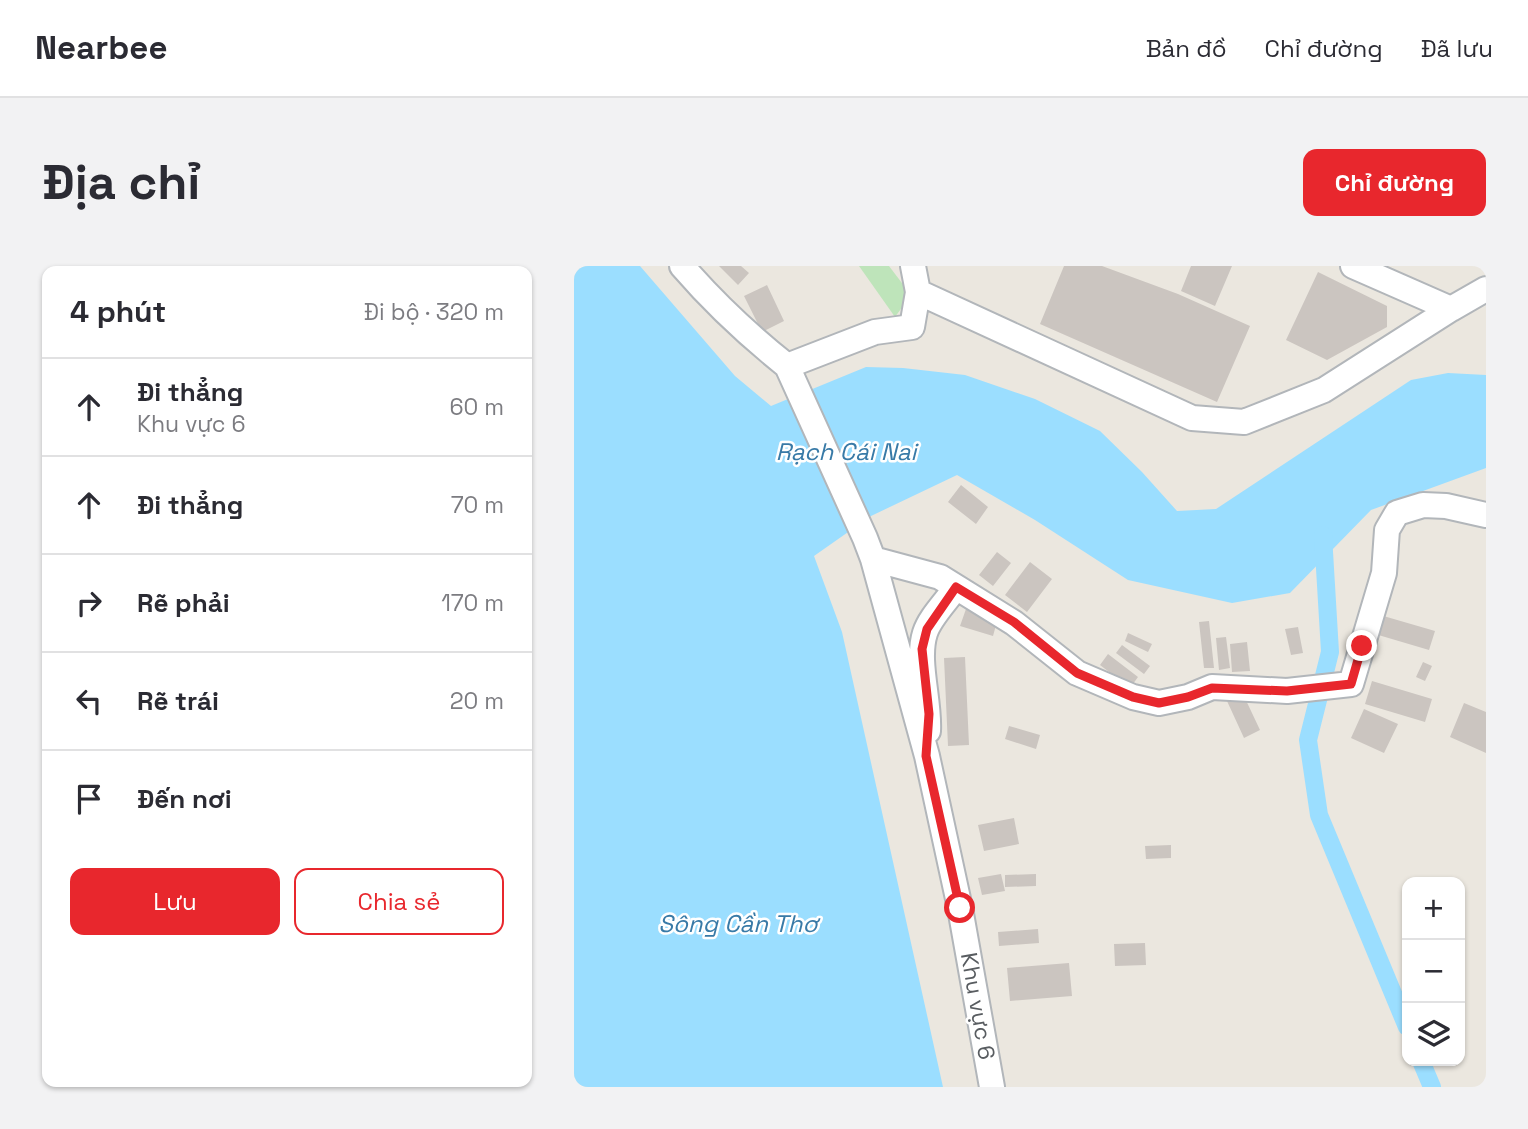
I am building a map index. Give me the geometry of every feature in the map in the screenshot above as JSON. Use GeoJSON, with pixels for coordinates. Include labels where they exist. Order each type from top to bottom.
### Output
{"type":"FeatureCollection","features":[{"type":"Feature","properties":{"kind":"street"},"geometry":{"type":"LineString","coordinates":[[686,271],[743,331],[787,366],[875,332],[912,327],[918,292],[913,266]]}},
{"type":"Feature","properties":{"kind":"street"},"geometry":{"type":"LineString","coordinates":[[1353,266],[1451,309]]}},
{"type":"Feature","properties":{"kind":"street"},"geometry":{"type":"LineString","coordinates":[[918,292],[1192,418],[1244,422],[1324,390],[1486,289]]}},
{"type":"Feature","properties":{"kind":"street","name":"Khu vực 6"},"geometry":{"type":"LineString","coordinates":[[787,366],[869,549],[926,756],[960,908],[992,1087]]}},
{"type":"Feature","properties":{"kind":"street"},"geometry":{"type":"LineString","coordinates":[[869,549],[940,577],[1014,622],[1077,673],[1133,697],[1159,703],[1188,697],[1212,688],[1287,691],[1351,684],[1384,573],[1387,530],[1396,513],[1423,505],[1446,506],[1486,515]]}},
{"type":"Feature","properties":{"kind":"street"},"geometry":{"type":"LineString","coordinates":[[926,756],[929,714],[923,660],[925,633],[956,587]]}},
{"type":"Feature","properties":{"kind":"green space"},"geometry":{"type":"Polygon","coordinates":[[[859,266],[889,266],[911,295],[895,317],[859,266]]]}},
{"type":"Feature","properties":{"kind":"water","name":"Sông Cần Thơ"},"geometry":{"type":"Polygon","coordinates":[[[574,266],[640,266],[735,376],[771,406],[866,367],[965,375],[1035,399],[1100,431],[1177,511],[1216,509],[1411,380],[1448,373],[1486,375],[1486,468],[1371,510],[1290,593],[1232,603],[1128,580],[1035,520],[957,475],[871,516],[814,556],[842,632],[943,1087],[574,1087],[574,266]]]}},
{"type":"Feature","properties":{"kind":"building"},"geometry":{"type":"Polygon","coordinates":[[[719,266],[741,266],[749,273],[738,285],[719,266]]]}},
{"type":"Feature","properties":{"kind":"building"},"geometry":{"type":"Polygon","coordinates":[[[1064,266],[1102,266],[1178,294],[1250,326],[1217,402],[1040,324],[1064,266]]]}},
{"type":"Feature","properties":{"kind":"building"},"geometry":{"type":"Polygon","coordinates":[[[1191,266],[1232,266],[1215,306],[1181,291],[1191,266]]]}},
{"type":"Feature","properties":{"kind":"building"},"geometry":{"type":"Polygon","coordinates":[[[1318,272],[1387,306],[1387,327],[1327,360],[1286,340],[1318,272]]]}},
{"type":"Feature","properties":{"kind":"building"},"geometry":{"type":"Polygon","coordinates":[[[767,285],[784,321],[762,332],[744,296],[767,285]]]}},
{"type":"Feature","properties":{"kind":"building"},"geometry":{"type":"Polygon","coordinates":[[[961,485],[988,507],[976,524],[948,502],[961,485]]]}},
{"type":"Feature","properties":{"kind":"building"},"geometry":{"type":"Polygon","coordinates":[[[997,552],[1011,563],[993,586],[979,575],[997,552]]]}},
{"type":"Feature","properties":{"kind":"building"},"geometry":{"type":"Polygon","coordinates":[[[1030,562],[1052,579],[1027,612],[1005,595],[1030,562]]]}},
{"type":"Feature","properties":{"kind":"building"},"geometry":{"type":"Polygon","coordinates":[[[966,609],[998,618],[993,636],[960,626],[966,609]]]}},
{"type":"Feature","properties":{"kind":"building"},"geometry":{"type":"Polygon","coordinates":[[[1380,615],[1435,631],[1429,650],[1375,634],[1380,615]]]}},
{"type":"Feature","properties":{"kind":"building"},"geometry":{"type":"Polygon","coordinates":[[[1209,621],[1214,668],[1204,668],[1199,622],[1209,621]]]}},
{"type":"Feature","properties":{"kind":"building"},"geometry":{"type":"Polygon","coordinates":[[[1298,627],[1303,653],[1291,655],[1285,629],[1298,627]]]}},
{"type":"Feature","properties":{"kind":"building"},"geometry":{"type":"Polygon","coordinates":[[[1128,633],[1152,644],[1148,652],[1125,641],[1128,633]]]}},
{"type":"Feature","properties":{"kind":"building"},"geometry":{"type":"Polygon","coordinates":[[[1226,637],[1230,668],[1219,670],[1216,638],[1226,637]]]}},
{"type":"Feature","properties":{"kind":"building"},"geometry":{"type":"Polygon","coordinates":[[[1247,642],[1250,671],[1232,672],[1230,644],[1247,642]]]}},
{"type":"Feature","properties":{"kind":"building"},"geometry":{"type":"Polygon","coordinates":[[[1122,645],[1150,666],[1144,674],[1116,653],[1122,645]]]}},
{"type":"Feature","properties":{"kind":"building"},"geometry":{"type":"Polygon","coordinates":[[[1108,654],[1138,677],[1130,688],[1100,665],[1108,654]]]}},
{"type":"Feature","properties":{"kind":"building"},"geometry":{"type":"Polygon","coordinates":[[[965,657],[969,745],[948,746],[944,658],[965,657]]]}},
{"type":"Feature","properties":{"kind":"building"},"geometry":{"type":"Polygon","coordinates":[[[1423,662],[1432,666],[1425,681],[1416,677],[1423,662]]]}},
{"type":"Feature","properties":{"kind":"building"},"geometry":{"type":"Polygon","coordinates":[[[1372,681],[1432,699],[1425,722],[1365,704],[1372,681]]]}},
{"type":"Feature","properties":{"kind":"building"},"geometry":{"type":"Polygon","coordinates":[[[1243,694],[1260,730],[1244,738],[1227,701],[1243,694]]]}},
{"type":"Feature","properties":{"kind":"building"},"geometry":{"type":"Polygon","coordinates":[[[1464,703],[1486,712],[1486,753],[1450,737],[1464,703]]]}},
{"type":"Feature","properties":{"kind":"building"},"geometry":{"type":"Polygon","coordinates":[[[1364,709],[1398,724],[1384,753],[1351,738],[1364,709]]]}},
{"type":"Feature","properties":{"kind":"building"},"geometry":{"type":"Polygon","coordinates":[[[1009,726],[1040,735],[1036,749],[1005,739],[1009,726]]]}},
{"type":"Feature","properties":{"kind":"building"},"geometry":{"type":"Polygon","coordinates":[[[1014,818],[1019,844],[984,851],[978,825],[1014,818]]]}},
{"type":"Feature","properties":{"kind":"building"},"geometry":{"type":"Polygon","coordinates":[[[1171,845],[1171,858],[1146,859],[1145,846],[1171,845]]]}},
{"type":"Feature","properties":{"kind":"building"},"geometry":{"type":"Polygon","coordinates":[[[1001,874],[1005,891],[982,895],[978,878],[1001,874]]]}},
{"type":"Feature","properties":{"kind":"building"},"geometry":{"type":"Polygon","coordinates":[[[1036,874],[1036,886],[1005,887],[1005,875],[1036,874]]]}},
{"type":"Feature","properties":{"kind":"building"},"geometry":{"type":"Polygon","coordinates":[[[1038,929],[1039,943],[999,946],[998,932],[1038,929]]]}},
{"type":"Feature","properties":{"kind":"building"},"geometry":{"type":"Polygon","coordinates":[[[1145,943],[1146,965],[1115,966],[1114,944],[1145,943]]]}},
{"type":"Feature","properties":{"kind":"building"},"geometry":{"type":"Polygon","coordinates":[[[1069,963],[1072,996],[1010,1001],[1007,968],[1069,963]]]}},
{"type":"Feature","properties":{"kind":"waterway"},"geometry":{"type":"LineString","coordinates":[[1323,535],[1330,652],[1308,740],[1319,815],[1402,1015]]}},
{"type":"Feature","properties":{"kind":"waterway"},"geometry":{"type":"LineString","coordinates":[[1423,1066],[1432,1087]]}},
{"type":"Feature","properties":{"kind":"route"},"geometry":{"type":"LineString","coordinates":[[960,908],[926,756],[929,714],[922,649],[927,629],[956,587],[1014,622],[1077,673],[1133,697],[1159,703],[1188,697],[1212,688],[1287,691],[1351,684],[1362,646]]}},
{"type":"Feature","properties":{"kind":"water label","name":"Rạch Cái Nai"},"geometry":{"type":"Point","coordinates":[846,451]}}]}
